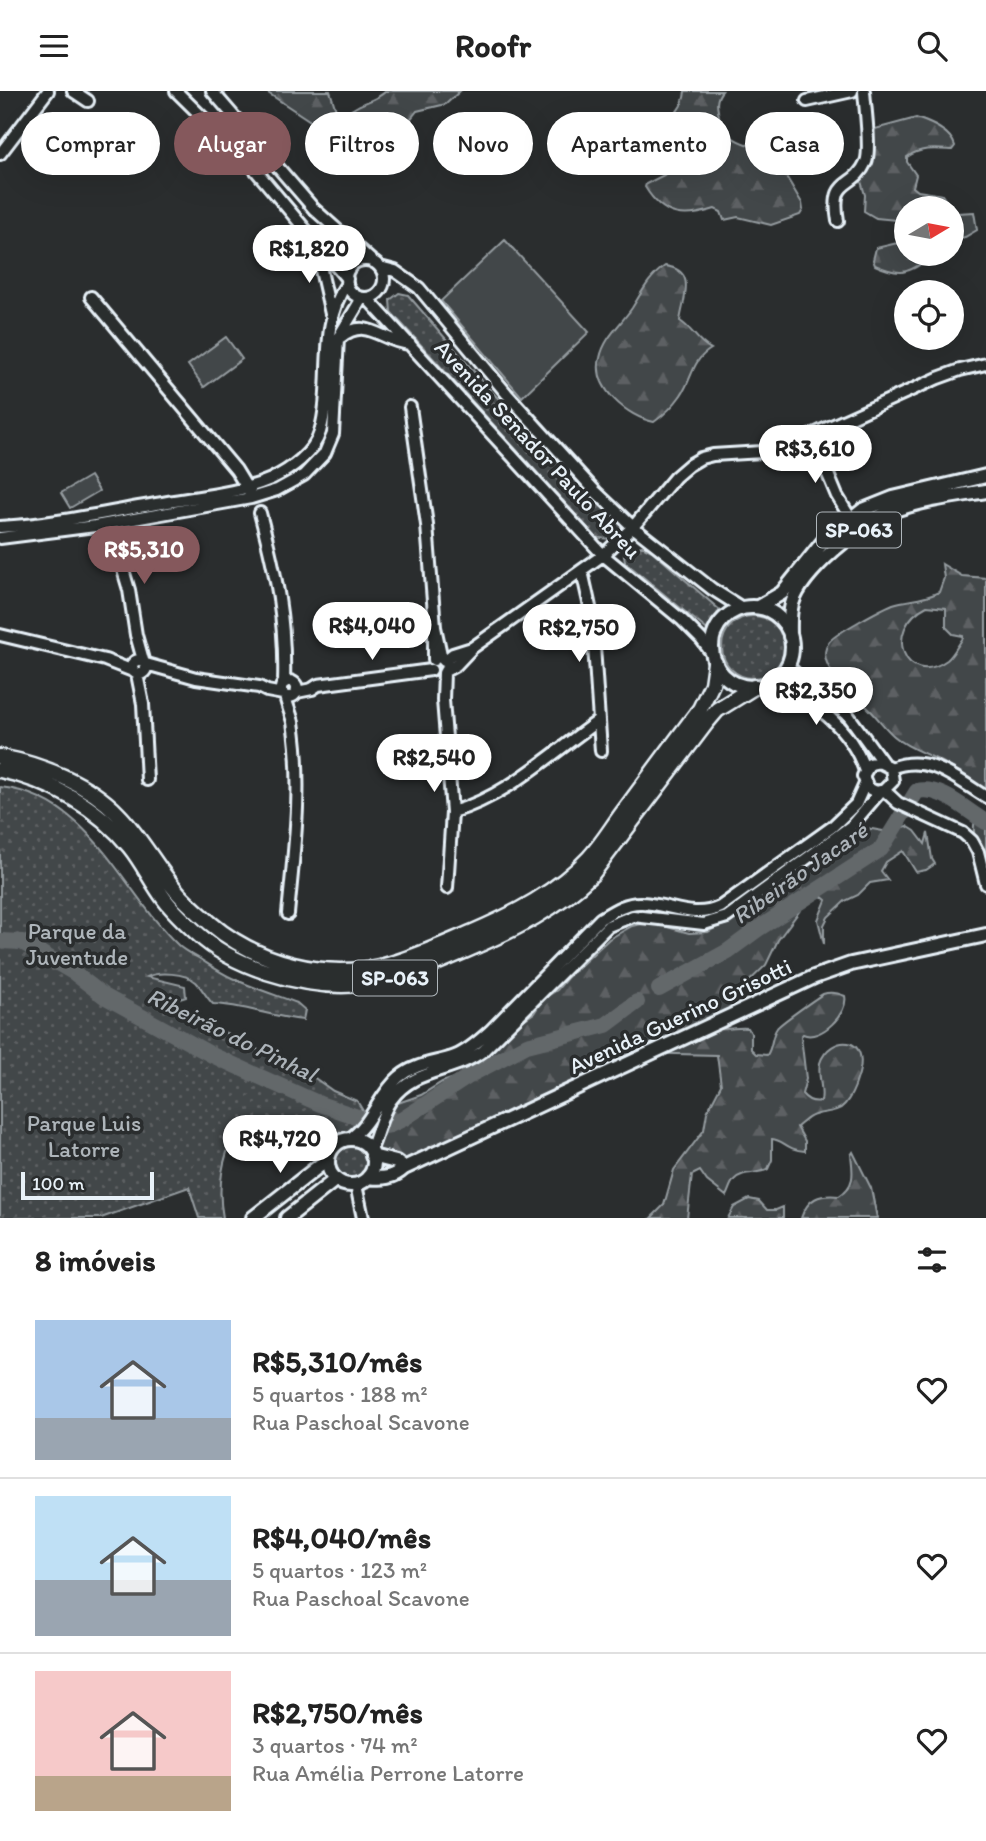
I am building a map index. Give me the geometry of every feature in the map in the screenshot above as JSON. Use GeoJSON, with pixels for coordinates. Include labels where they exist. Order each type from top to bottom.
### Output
{"type":"FeatureCollection","features":[{"type":"Feature","properties":{"kind":"highway","name":"SP-063"},"geometry":{"type":"LineString","coordinates":[[0,757],[57,774],[92,792],[118,814],[180,894],[211,924],[235,941],[265,956],[294,965],[328,971],[360,970],[427,952],[492,924],[518,912],[566,879],[589,858],[700,709],[712,684],[714,659]]}},
{"type":"Feature","properties":{"kind":"highway","name":"SP-063"},"geometry":{"type":"LineString","coordinates":[[0,769],[33,779],[83,804],[102,817],[131,849],[166,902],[200,936],[227,955],[251,967],[320,986],[369,985],[417,971],[502,935],[527,923],[574,892],[592,874],[706,723],[718,710],[754,687]]}},
{"type":"Feature","properties":{"kind":"main road","name":"SP-063"},"geometry":{"type":"LineString","coordinates":[[758,607],[782,593],[823,542],[875,504],[986,476]]}},
{"type":"Feature","properties":{"kind":"main road","name":"SP-063"},"geometry":{"type":"LineString","coordinates":[[787,665],[792,646],[792,602],[813,571],[866,525],[893,510],[926,501],[986,491]]}},
{"type":"Feature","properties":{"kind":"main road"},"geometry":{"type":"LineString","coordinates":[[742,608],[758,607],[775,614],[782,620],[790,637]]}},
{"type":"Feature","properties":{"kind":"main road","name":"SP-063"},"geometry":{"type":"LineString","coordinates":[[714,659],[713,637],[716,629],[727,615],[742,608]]}},
{"type":"Feature","properties":{"kind":"main road"},"geometry":{"type":"LineString","coordinates":[[714,659],[727,678],[744,686],[754,687]]}},
{"type":"Feature","properties":{"kind":"main road"},"geometry":{"type":"LineString","coordinates":[[771,682],[787,665]]}},
{"type":"Feature","properties":{"kind":"main road","name":"SP-063"},"geometry":{"type":"LineString","coordinates":[[754,687],[771,682]]}},
{"type":"Feature","properties":{"kind":"main road","name":"Avenida Guerino Grisotti"},"geometry":{"type":"LineString","coordinates":[[368,1177],[385,1178],[814,977],[851,964],[986,935]]}},
{"type":"Feature","properties":{"kind":"main road"},"geometry":{"type":"LineString","coordinates":[[253,1218],[328,1159],[335,1145],[349,1139],[363,1143],[371,1154],[373,1163],[368,1177],[356,1185],[341,1184],[328,1167],[328,1159]]}},
{"type":"Feature","properties":{"kind":"main road"},"geometry":{"type":"LineString","coordinates":[[371,1154],[396,1162],[404,1168]]}},
{"type":"Feature","properties":{"kind":"main road"},"geometry":{"type":"LineString","coordinates":[[287,1218],[335,1179]]}},
{"type":"Feature","properties":{"kind":"street"},"geometry":{"type":"LineString","coordinates":[[0,154],[48,91]]}},
{"type":"Feature","properties":{"kind":"street"},"geometry":{"type":"LineString","coordinates":[[73,91],[88,101]]}},
{"type":"Feature","properties":{"kind":"street"},"geometry":{"type":"LineString","coordinates":[[179,93],[252,166],[347,281],[354,294],[364,298],[375,296],[382,288],[384,279],[376,264],[314,209],[212,91]]}},
{"type":"Feature","properties":{"kind":"street"},"geometry":{"type":"LineString","coordinates":[[807,101],[852,91]]}},
{"type":"Feature","properties":{"kind":"street"},"geometry":{"type":"LineString","coordinates":[[838,221],[835,200],[838,191],[861,169],[867,156],[864,91]]}},
{"type":"Feature","properties":{"kind":"street"},"geometry":{"type":"LineString","coordinates":[[319,248],[320,266],[332,317]]}},
{"type":"Feature","properties":{"kind":"street"},"geometry":{"type":"LineString","coordinates":[[249,493],[288,470],[304,456],[320,434],[332,317],[339,295],[351,268],[357,262],[376,264],[395,271],[419,288],[516,404],[596,492],[633,527],[712,589],[742,608]]}},
{"type":"Feature","properties":{"kind":"street"},"geometry":{"type":"LineString","coordinates":[[91,297],[236,470],[249,493]]}},
{"type":"Feature","properties":{"kind":"street"},"geometry":{"type":"LineString","coordinates":[[0,538],[277,490],[304,475],[325,453],[333,434],[338,338],[364,298]]}},
{"type":"Feature","properties":{"kind":"street","name":"Avenida Senador Paulo Abreu"},"geometry":{"type":"LineString","coordinates":[[364,298],[410,344],[603,555],[682,620],[714,659]]}},
{"type":"Feature","properties":{"kind":"street"},"geometry":{"type":"LineString","coordinates":[[338,338],[351,329],[361,327],[401,344],[410,344]]}},
{"type":"Feature","properties":{"kind":"street"},"geometry":{"type":"LineString","coordinates":[[0,635],[156,673],[168,671],[259,687],[289,689],[312,689],[318,685],[456,665],[472,648],[603,555],[633,527],[675,477],[701,458],[785,447],[938,378],[986,364]]}},
{"type":"Feature","properties":{"kind":"street"},"geometry":{"type":"LineString","coordinates":[[410,407],[426,525],[452,813],[447,888]]}},
{"type":"Feature","properties":{"kind":"street"},"geometry":{"type":"LineString","coordinates":[[811,436],[837,496],[851,519]]}},
{"type":"Feature","properties":{"kind":"street"},"geometry":{"type":"LineString","coordinates":[[260,513],[278,580],[286,659],[291,672],[289,689],[295,712],[292,719],[298,786],[297,827],[288,914]]}},
{"type":"Feature","properties":{"kind":"street"},"geometry":{"type":"LineString","coordinates":[[0,527],[94,520]]}},
{"type":"Feature","properties":{"kind":"street"},"geometry":{"type":"LineString","coordinates":[[116,546],[129,590],[145,696],[142,704],[147,781]]}},
{"type":"Feature","properties":{"kind":"street"},"geometry":{"type":"LineString","coordinates":[[582,571],[592,616],[601,751]]}},
{"type":"Feature","properties":{"kind":"street"},"geometry":{"type":"LineString","coordinates":[[349,1139],[415,1078],[468,1062],[483,1051],[608,926],[633,916],[704,924],[727,917],[851,826],[893,781],[887,765],[848,715],[806,684],[787,665]]}},
{"type":"Feature","properties":{"kind":"street"},"geometry":{"type":"LineString","coordinates":[[371,1154],[385,1092],[411,1069],[424,1063],[456,1056],[490,1031],[576,942],[614,910],[642,903],[674,911],[702,913],[720,907],[832,827],[856,804],[865,784],[864,771],[845,732],[796,692],[771,682]]}},
{"type":"Feature","properties":{"kind":"street"},"geometry":{"type":"LineString","coordinates":[[452,813],[503,789],[598,721]]}},
{"type":"Feature","properties":{"kind":"street"},"geometry":{"type":"LineString","coordinates":[[864,771],[870,764],[927,763],[940,768],[986,797]]}},
{"type":"Feature","properties":{"kind":"street"},"geometry":{"type":"LineString","coordinates":[[865,784],[872,790],[882,791],[898,803],[963,833],[978,852],[986,884]]}},
{"type":"Feature","properties":{"kind":"street"},"geometry":{"type":"LineString","coordinates":[[356,1185],[363,1218]]}},
{"type":"Feature","properties":{"kind":"green space"},"geometry":{"type":"Polygon","coordinates":[[[265,91],[330,91],[337,112],[305,112],[305,117],[265,91]]]}},
{"type":"Feature","properties":{"kind":"green space"},"geometry":{"type":"Polygon","coordinates":[[[386,91],[460,91],[446,104],[417,111],[349,112],[386,91]]]}},
{"type":"Feature","properties":{"kind":"green space"},"geometry":{"type":"Polygon","coordinates":[[[685,91],[722,91],[718,97],[718,112],[676,112],[683,102],[685,91]]]}},
{"type":"Feature","properties":{"kind":"green space"},"geometry":{"type":"Polygon","coordinates":[[[916,118],[945,132],[955,146],[952,150],[923,150],[907,157],[907,162],[916,175],[913,187],[918,191],[943,196],[894,196],[894,220],[876,218],[864,211],[865,195],[861,181],[875,129],[916,118]]]}},
{"type":"Feature","properties":{"kind":"green space"},"geometry":{"type":"Polygon","coordinates":[[[731,136],[745,143],[745,175],[785,175],[802,203],[803,210],[800,215],[771,225],[738,217],[724,220],[721,212],[715,209],[684,215],[660,205],[645,187],[664,175],[731,175],[731,136]]]}},
{"type":"Feature","properties":{"kind":"green space"},"geometry":{"type":"Polygon","coordinates":[[[974,212],[977,230],[965,237],[964,213],[974,212]]]}},
{"type":"Feature","properties":{"kind":"green space"},"geometry":{"type":"Polygon","coordinates":[[[505,240],[589,332],[522,397],[441,301],[505,240]]]}},
{"type":"Feature","properties":{"kind":"green space"},"geometry":{"type":"Polygon","coordinates":[[[894,244],[894,266],[917,266],[901,272],[875,265],[873,260],[876,248],[894,244]]]}},
{"type":"Feature","properties":{"kind":"green space"},"geometry":{"type":"Polygon","coordinates":[[[665,266],[682,273],[685,279],[680,321],[711,349],[696,364],[678,399],[654,422],[633,414],[614,399],[601,380],[599,369],[602,351],[609,338],[650,280],[665,266]]]}},
{"type":"Feature","properties":{"kind":"green space"},"geometry":{"type":"Polygon","coordinates":[[[399,293],[408,295],[489,389],[621,524],[619,535],[610,539],[596,537],[391,312],[390,300],[399,293]]]}},
{"type":"Feature","properties":{"kind":"green space"},"geometry":{"type":"Polygon","coordinates":[[[226,337],[242,359],[204,387],[188,365],[226,337]]]}},
{"type":"Feature","properties":{"kind":"green space"},"geometry":{"type":"Polygon","coordinates":[[[90,476],[99,491],[70,508],[61,493],[90,476]]]}},
{"type":"Feature","properties":{"kind":"green space"},"geometry":{"type":"Polygon","coordinates":[[[642,546],[652,551],[722,612],[710,628],[706,629],[625,562],[626,550],[642,546]]]}},
{"type":"Feature","properties":{"kind":"green space"},"geometry":{"type":"Polygon","coordinates":[[[942,564],[962,576],[986,578],[986,790],[946,764],[906,745],[894,736],[837,679],[826,661],[825,651],[829,642],[840,633],[893,604],[939,592],[944,578],[942,564]],[[927,606],[913,616],[905,628],[902,641],[904,653],[910,662],[920,667],[932,667],[947,660],[963,638],[946,627],[946,608],[927,606]]]}},
{"type":"Feature","properties":{"kind":"green space"},"geometry":{"type":"Polygon","coordinates":[[[753,616],[775,625],[784,647],[775,669],[753,678],[731,669],[722,647],[731,625],[753,616]]]}},
{"type":"Feature","properties":{"kind":"green space"},"geometry":{"type":"Polygon","coordinates":[[[0,787],[31,794],[58,808],[81,827],[102,849],[158,923],[183,949],[228,976],[297,1003],[305,1010],[303,1020],[213,1004],[191,979],[172,974],[147,977],[185,986],[186,997],[173,1001],[177,1010],[201,1024],[237,1037],[256,1049],[305,1071],[333,1091],[357,1101],[363,1111],[360,1126],[331,1140],[310,1141],[236,1130],[222,1173],[223,1218],[199,1218],[189,1187],[101,1218],[0,1218],[0,787]]]}},
{"type":"Feature","properties":{"kind":"green space"},"geometry":{"type":"Polygon","coordinates":[[[986,815],[986,852],[974,830],[975,820],[986,815]]]}},
{"type":"Feature","properties":{"kind":"green space"},"geometry":{"type":"Polygon","coordinates":[[[907,826],[915,831],[925,844],[928,833],[935,864],[916,872],[903,851],[886,862],[881,871],[888,880],[870,883],[828,917],[824,925],[824,944],[818,920],[826,900],[821,896],[804,905],[778,940],[766,965],[736,994],[715,1027],[748,1028],[751,1033],[751,1049],[756,1054],[767,1055],[777,1028],[791,1016],[823,994],[845,996],[843,1010],[832,1024],[817,1034],[801,1036],[806,1079],[802,1094],[810,1101],[821,1101],[820,1063],[825,1053],[840,1043],[855,1046],[860,1053],[861,1065],[845,1104],[833,1111],[814,1115],[797,1127],[805,1141],[805,1151],[772,1139],[772,1160],[768,1169],[738,1177],[731,1183],[726,1196],[707,1181],[700,1171],[692,1175],[687,1218],[651,1218],[664,1205],[674,1170],[704,1130],[707,1112],[721,1085],[717,1055],[635,1053],[622,1056],[594,1073],[421,1155],[396,1158],[389,1157],[380,1150],[380,1134],[392,1105],[421,1095],[442,1082],[473,1072],[516,1025],[534,1013],[543,999],[557,990],[609,939],[632,926],[649,922],[689,933],[708,932],[766,898],[812,859],[841,843],[861,827],[883,831],[907,826]]]}},
{"type":"Feature","properties":{"kind":"green space"},"geometry":{"type":"Polygon","coordinates":[[[352,1146],[363,1151],[368,1162],[363,1173],[352,1178],[341,1173],[336,1162],[341,1151],[352,1146]]]}},
{"type":"Feature","properties":{"kind":"green space"},"geometry":{"type":"Polygon","coordinates":[[[853,1152],[871,1188],[877,1218],[801,1218],[807,1206],[815,1199],[839,1196],[848,1187],[852,1178],[853,1152]]]}},
{"type":"Feature","properties":{"kind":"green space"},"geometry":{"type":"Polygon","coordinates":[[[749,1199],[759,1201],[767,1210],[783,1207],[783,1218],[728,1218],[734,1207],[749,1199]]]}},
{"type":"Feature","properties":{"kind":"waterway","name":"Ribeirão Jacaré"},"geometry":{"type":"LineString","coordinates":[[659,989],[728,951],[881,849],[917,791],[926,790],[944,795],[986,822]]}},
{"type":"Feature","properties":{"kind":"waterway","name":"Ribeirão do Pinhal"},"geometry":{"type":"LineString","coordinates":[[0,941],[22,942],[73,972],[104,996],[212,1055],[320,1104],[384,1126],[403,1119],[472,1074],[527,1045],[606,1025],[637,1002]]}},
{"type":"Feature","properties":{"kind":"park label","name":"Parque da Juventude"},"geometry":{"type":"Point","coordinates":[77,944]}},
{"type":"Feature","properties":{"kind":"park label","name":"Parque Luis Latorre"},"geometry":{"type":"Point","coordinates":[84,1136]}}]}
